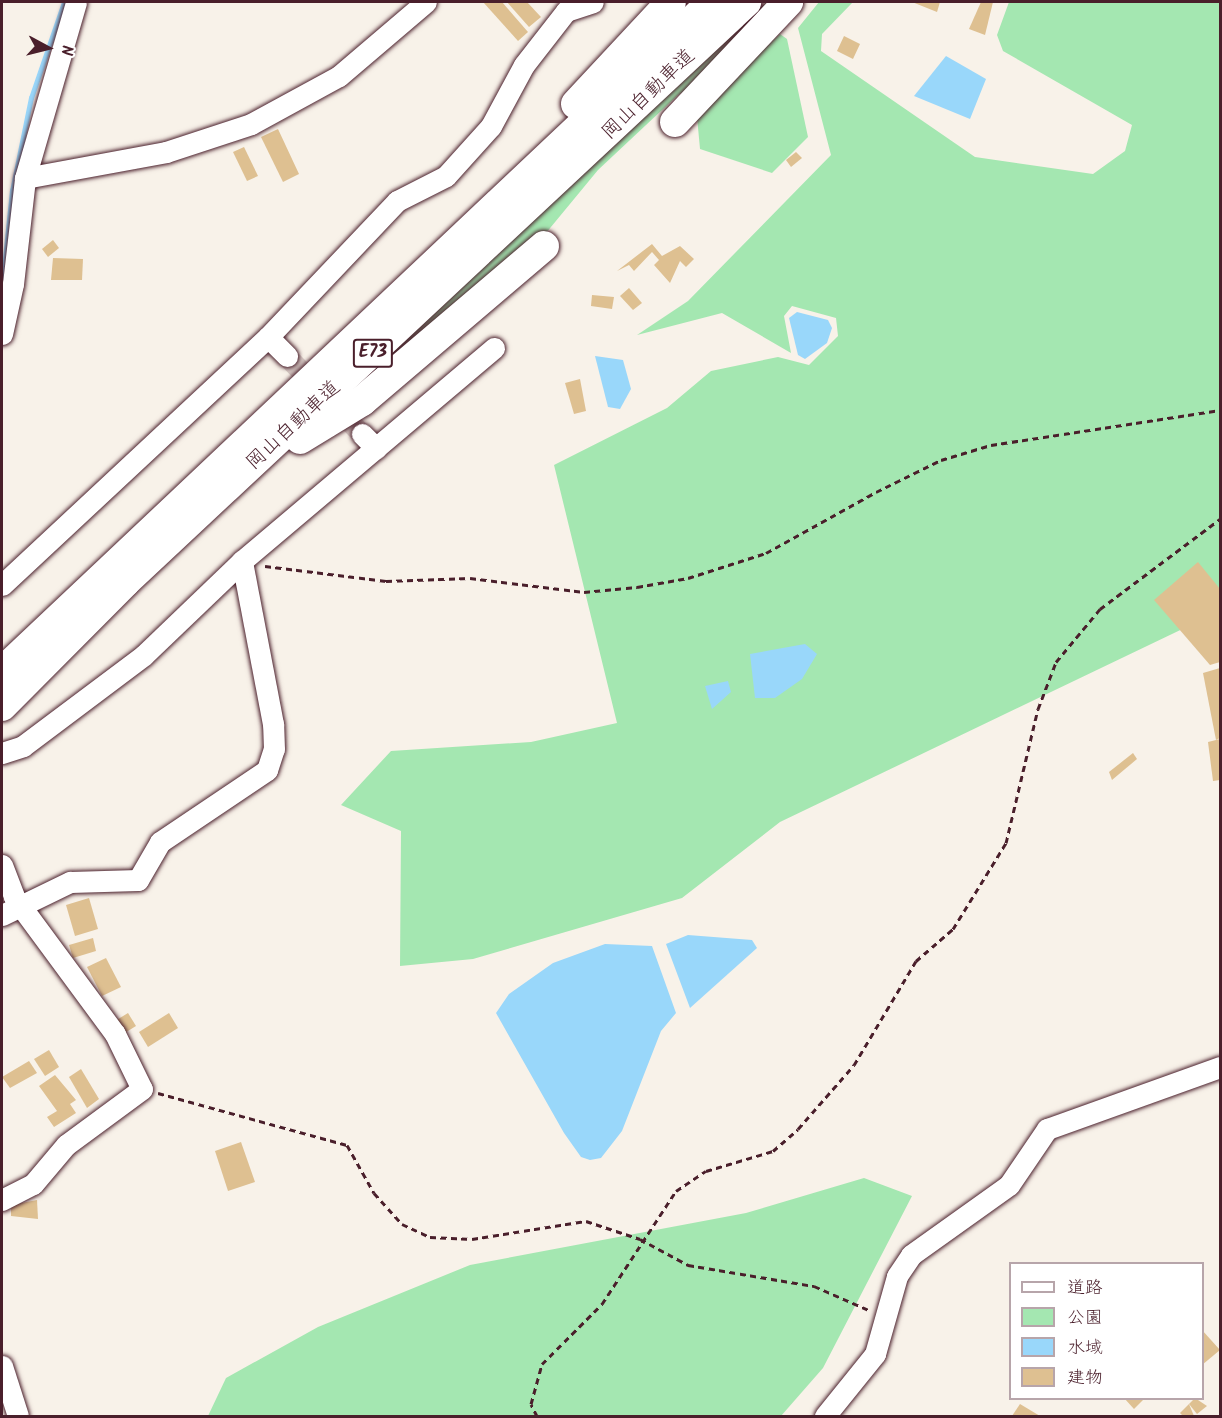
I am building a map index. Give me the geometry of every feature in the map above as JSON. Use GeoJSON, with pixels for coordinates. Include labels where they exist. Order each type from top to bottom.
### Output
{"type":"FeatureCollection","features":[{"type":"Feature","properties":{"kind":"highway"},"geometry":{"type":"LineString","coordinates":[[363,329],[670,2]]}},
{"type":"Feature","properties":{"kind":"highway","name":"岡山自動車道"},"geometry":{"type":"LineString","coordinates":[[2,672],[711,2]]}},
{"type":"Feature","properties":{"kind":"highway","name":"岡山自動車道"},"geometry":{"type":"LineString","coordinates":[[2,706],[240,476],[746,2]]}},
{"type":"Feature","properties":{"kind":"highway"},"geometry":{"type":"LineString","coordinates":[[675,122],[788,2]]}},
{"type":"Feature","properties":{"kind":"highway"},"geometry":{"type":"LineString","coordinates":[[240,476],[362,401],[544,246]]}},
{"type":"Feature","properties":{"kind":"street"},"geometry":{"type":"LineString","coordinates":[[2,334],[7,287],[25,178],[76,2]]}},
{"type":"Feature","properties":{"kind":"street"},"geometry":{"type":"LineString","coordinates":[[25,178],[166,152],[251,124],[339,76],[426,2]]}},
{"type":"Feature","properties":{"kind":"street"},"geometry":{"type":"LineString","coordinates":[[2,585],[268,337],[397,201],[446,176],[491,126],[524,65],[566,11],[593,2]]}},
{"type":"Feature","properties":{"kind":"street"},"geometry":{"type":"LineString","coordinates":[[268,337],[287,356]]}},
{"type":"Feature","properties":{"kind":"street"},"geometry":{"type":"LineString","coordinates":[[2,753],[23,746],[144,656],[369,441],[494,348]]}},
{"type":"Feature","properties":{"kind":"street"},"geometry":{"type":"LineString","coordinates":[[10,910],[70,882],[138,880],[160,842],[267,770],[274,749],[273,724],[242,561]]}},
{"type":"Feature","properties":{"kind":"street"},"geometry":{"type":"LineString","coordinates":[[2,865],[10,910],[115,1034],[142,1089],[66,1145],[33,1184],[2,1200]]}},
{"type":"Feature","properties":{"kind":"street"},"geometry":{"type":"LineString","coordinates":[[825,1416],[875,1354],[897,1276],[911,1254],[1009,1185],[1047,1129],[1221,1067]]}},
{"type":"Feature","properties":{"kind":"street"},"geometry":{"type":"LineString","coordinates":[[2,1366],[18,1416]]}},
{"type":"Feature","properties":{"kind":"path"},"geometry":{"type":"LineString","coordinates":[[242,561],[386,581],[470,578],[584,592],[637,587],[688,578],[766,553],[885,487],[991,445],[1221,410]]}},
{"type":"Feature","properties":{"kind":"path"},"geometry":{"type":"LineString","coordinates":[[537,1416],[531,1404],[542,1364],[602,1304],[641,1240],[676,1191],[706,1171],[773,1151],[854,1065],[916,961],[953,929],[1006,843],[1038,710],[1056,662],[1100,609],[1221,519]]}},
{"type":"Feature","properties":{"kind":"path"},"geometry":{"type":"LineString","coordinates":[[142,1089],[347,1144],[374,1193],[402,1224],[430,1237],[472,1239],[586,1221],[641,1240],[688,1265],[814,1286],[887,1318]]}},
{"type":"Feature","properties":{"kind":"green space"},"geometry":{"type":"Polygon","coordinates":[[[767,2],[784,2],[710,76],[678,95],[598,170],[546,233],[325,414],[767,2]]]}},
{"type":"Feature","properties":{"kind":"green space"},"geometry":{"type":"Polygon","coordinates":[[[819,2],[853,2],[822,34],[821,51],[975,157],[1093,174],[1125,151],[1132,125],[1003,51],[997,35],[1009,2],[1220,2],[1220,611],[780,822],[682,898],[473,959],[400,966],[401,831],[341,805],[391,751],[531,742],[617,723],[554,465],[667,408],[711,371],[778,357],[809,365],[838,336],[836,318],[792,306],[784,316],[791,353],[722,313],[637,335],[688,301],[831,155],[798,28],[819,2]]]}},
{"type":"Feature","properties":{"kind":"green space"},"geometry":{"type":"Polygon","coordinates":[[[780,34],[787,39],[808,137],[772,173],[700,149],[697,117],[705,104],[780,34]]]}},
{"type":"Feature","properties":{"kind":"green space"},"geometry":{"type":"Polygon","coordinates":[[[864,1178],[912,1196],[823,1368],[781,1416],[208,1416],[226,1378],[318,1327],[470,1265],[746,1213],[864,1178]]]}},
{"type":"Feature","properties":{"kind":"water"},"geometry":{"type":"Polygon","coordinates":[[[946,56],[986,79],[970,119],[914,96],[946,56]]]}},
{"type":"Feature","properties":{"kind":"water"},"geometry":{"type":"Polygon","coordinates":[[[797,312],[828,320],[832,328],[827,343],[805,359],[798,355],[789,318],[797,312]]]}},
{"type":"Feature","properties":{"kind":"water"},"geometry":{"type":"Polygon","coordinates":[[[595,356],[623,360],[631,389],[620,409],[608,407],[595,356]]]}},
{"type":"Feature","properties":{"kind":"water"},"geometry":{"type":"Polygon","coordinates":[[[805,644],[817,654],[802,679],[775,698],[755,698],[750,654],[805,644]]]}},
{"type":"Feature","properties":{"kind":"water"},"geometry":{"type":"Polygon","coordinates":[[[728,681],[731,692],[712,709],[705,686],[728,681]]]}},
{"type":"Feature","properties":{"kind":"water"},"geometry":{"type":"Polygon","coordinates":[[[688,935],[752,940],[757,948],[690,1008],[666,944],[688,935]]]}},
{"type":"Feature","properties":{"kind":"water"},"geometry":{"type":"Polygon","coordinates":[[[605,944],[652,946],[676,1013],[661,1031],[622,1131],[601,1158],[590,1160],[581,1157],[564,1133],[496,1013],[509,994],[553,963],[605,944]]]}},
{"type":"Feature","properties":{"kind":"building"},"geometry":{"type":"Polygon","coordinates":[[[483,2],[502,2],[528,32],[518,41],[483,2]]]}},
{"type":"Feature","properties":{"kind":"building"},"geometry":{"type":"Polygon","coordinates":[[[507,2],[527,2],[541,17],[529,27],[507,2]]]}},
{"type":"Feature","properties":{"kind":"building"},"geometry":{"type":"Polygon","coordinates":[[[912,2],[940,2],[937,12],[912,2]]]}},
{"type":"Feature","properties":{"kind":"building"},"geometry":{"type":"Polygon","coordinates":[[[981,2],[993,2],[985,35],[969,29],[981,2]]]}},
{"type":"Feature","properties":{"kind":"building"},"geometry":{"type":"Polygon","coordinates":[[[844,36],[860,44],[853,59],[837,51],[844,36]]]}},
{"type":"Feature","properties":{"kind":"building"},"geometry":{"type":"Polygon","coordinates":[[[278,129],[299,174],[283,182],[261,137],[278,129]]]}},
{"type":"Feature","properties":{"kind":"building"},"geometry":{"type":"Polygon","coordinates":[[[244,147],[258,176],[247,181],[233,152],[244,147]]]}},
{"type":"Feature","properties":{"kind":"building"},"geometry":{"type":"Polygon","coordinates":[[[796,152],[802,158],[791,167],[786,160],[796,152]]]}},
{"type":"Feature","properties":{"kind":"building"},"geometry":{"type":"Polygon","coordinates":[[[53,240],[59,248],[48,257],[42,249],[53,240]]]}},
{"type":"Feature","properties":{"kind":"building"},"geometry":{"type":"Polygon","coordinates":[[[652,244],[662,256],[680,246],[694,259],[686,267],[680,261],[670,283],[654,265],[659,260],[652,252],[634,271],[629,265],[617,271],[652,244]]]}},
{"type":"Feature","properties":{"kind":"building"},"geometry":{"type":"Polygon","coordinates":[[[53,258],[83,259],[82,280],[51,280],[53,258]]]}},
{"type":"Feature","properties":{"kind":"building"},"geometry":{"type":"Polygon","coordinates":[[[629,288],[642,303],[633,310],[620,296],[629,288]]]}},
{"type":"Feature","properties":{"kind":"building"},"geometry":{"type":"Polygon","coordinates":[[[592,295],[614,297],[612,309],[591,306],[592,295]]]}},
{"type":"Feature","properties":{"kind":"building"},"geometry":{"type":"Polygon","coordinates":[[[580,379],[586,411],[574,414],[565,383],[580,379]]]}},
{"type":"Feature","properties":{"kind":"building"},"geometry":{"type":"Polygon","coordinates":[[[1198,562],[1220,589],[1220,662],[1210,665],[1154,600],[1198,562]]]}},
{"type":"Feature","properties":{"kind":"building"},"geometry":{"type":"Polygon","coordinates":[[[1220,668],[1220,738],[1216,740],[1203,673],[1220,668]]]}},
{"type":"Feature","properties":{"kind":"building"},"geometry":{"type":"Polygon","coordinates":[[[1220,739],[1220,780],[1213,781],[1208,742],[1220,739]]]}},
{"type":"Feature","properties":{"kind":"building"},"geometry":{"type":"Polygon","coordinates":[[[1133,753],[1137,759],[1112,780],[1109,772],[1133,753]]]}},
{"type":"Feature","properties":{"kind":"building"},"geometry":{"type":"Polygon","coordinates":[[[89,898],[98,929],[75,936],[66,905],[89,898]]]}},
{"type":"Feature","properties":{"kind":"building"},"geometry":{"type":"Polygon","coordinates":[[[93,938],[96,951],[73,958],[69,945],[93,938]]]}},
{"type":"Feature","properties":{"kind":"building"},"geometry":{"type":"Polygon","coordinates":[[[106,958],[121,987],[102,996],[87,967],[106,958]]]}},
{"type":"Feature","properties":{"kind":"building"},"geometry":{"type":"Polygon","coordinates":[[[128,1013],[136,1026],[123,1034],[115,1021],[128,1013]]]}},
{"type":"Feature","properties":{"kind":"building"},"geometry":{"type":"Polygon","coordinates":[[[169,1013],[178,1028],[148,1047],[139,1032],[169,1013]]]}},
{"type":"Feature","properties":{"kind":"building"},"geometry":{"type":"Polygon","coordinates":[[[49,1050],[59,1067],[45,1076],[34,1059],[49,1050]]]}},
{"type":"Feature","properties":{"kind":"building"},"geometry":{"type":"Polygon","coordinates":[[[29,1061],[37,1073],[10,1088],[2,1077],[29,1061]]]}},
{"type":"Feature","properties":{"kind":"building"},"geometry":{"type":"Polygon","coordinates":[[[81,1069],[99,1099],[87,1108],[69,1077],[81,1069]]]}},
{"type":"Feature","properties":{"kind":"building"},"geometry":{"type":"Polygon","coordinates":[[[55,1075],[76,1100],[70,1104],[76,1113],[54,1127],[47,1117],[57,1111],[39,1086],[55,1075]]]}},
{"type":"Feature","properties":{"kind":"building"},"geometry":{"type":"Polygon","coordinates":[[[241,1142],[255,1182],[228,1191],[215,1151],[241,1142]]]}},
{"type":"Feature","properties":{"kind":"building"},"geometry":{"type":"Polygon","coordinates":[[[37,1200],[38,1219],[11,1216],[11,1205],[37,1200]]]}},
{"type":"Feature","properties":{"kind":"building"},"geometry":{"type":"Polygon","coordinates":[[[1204,1332],[1220,1350],[1204,1363],[1204,1332]]]}},
{"type":"Feature","properties":{"kind":"building"},"geometry":{"type":"Polygon","coordinates":[[[1126,1400],[1143,1400],[1134,1409],[1126,1400]]]}},
{"type":"Feature","properties":{"kind":"building"},"geometry":{"type":"Polygon","coordinates":[[[1193,1400],[1198,1400],[1207,1406],[1197,1414],[1189,1404],[1193,1400]]]}},
{"type":"Feature","properties":{"kind":"building"},"geometry":{"type":"Polygon","coordinates":[[[1020,1404],[1040,1416],[1012,1416],[1020,1404]]]}},
{"type":"Feature","properties":{"kind":"building"},"geometry":{"type":"Polygon","coordinates":[[[1189,1404],[1194,1416],[1183,1416],[1180,1413],[1189,1404]]]}},
{"type":"Feature","properties":{"kind":"waterway"},"geometry":{"type":"LineString","coordinates":[[2,287],[12,191],[31,98],[64,2]]}},
{"type":"Feature","properties":{"kind":"tunnel"},"geometry":{"type":"LineString","coordinates":[[287,356],[362,434]]}}]}
